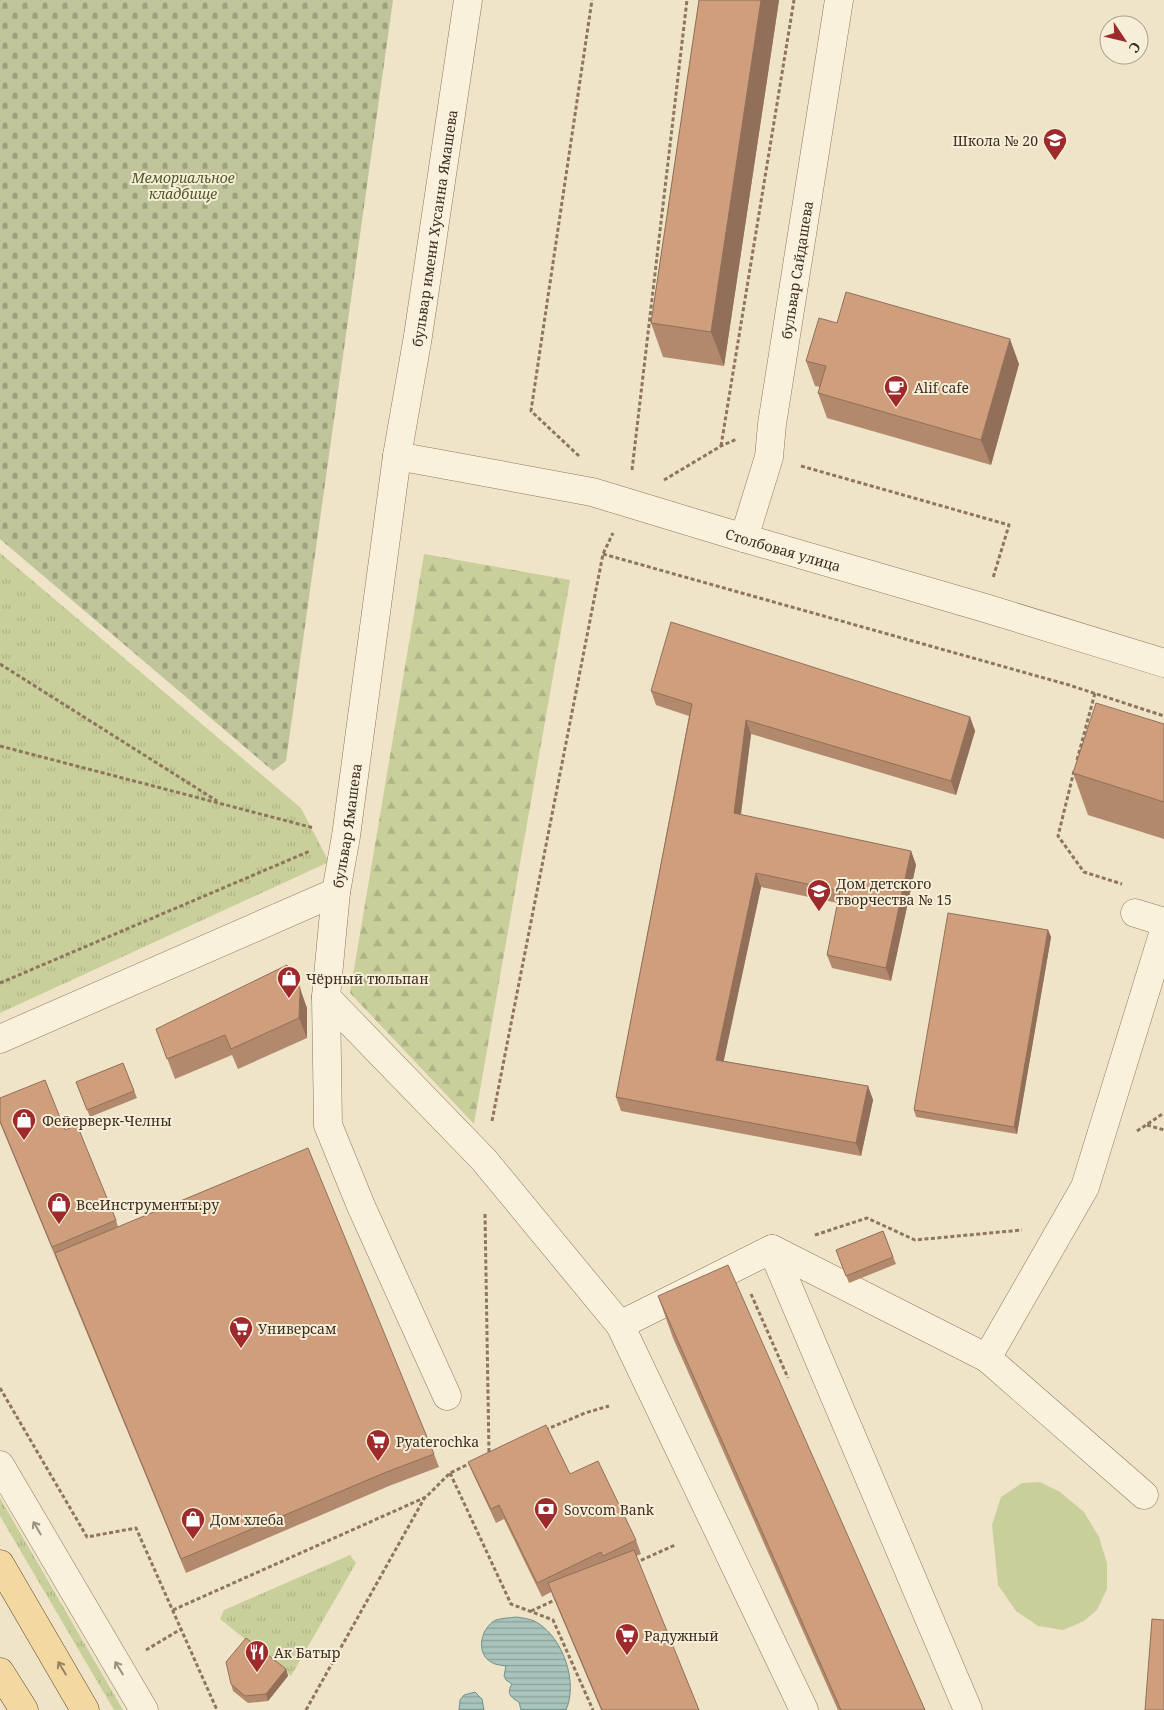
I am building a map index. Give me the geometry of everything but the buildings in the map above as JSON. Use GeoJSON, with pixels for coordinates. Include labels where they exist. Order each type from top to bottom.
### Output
{"type":"FeatureCollection","features":[{"type":"Feature","properties":{"kind":"main road"},"geometry":{"type":"LineString","coordinates":[[0,1564],[85,1710]]}},
{"type":"Feature","properties":{"kind":"main road"},"geometry":{"type":"LineString","coordinates":[[0,1672],[24,1710]]}},
{"type":"Feature","properties":{"kind":"street","name":"бульвар имени Хусаина Ямашева"},"geometry":{"type":"LineString","coordinates":[[397,456],[418,336],[468,0]]}},
{"type":"Feature","properties":{"kind":"street","name":"бульвар Сайдашева"},"geometry":{"type":"LineString","coordinates":[[744,538],[769,456],[772,424],[839,0]]}},
{"type":"Feature","properties":{"kind":"street","name":"Столбовая улица"},"geometry":{"type":"LineString","coordinates":[[397,456],[592,492],[1164,663]]}},
{"type":"Feature","properties":{"kind":"street","name":"бульвар Ямашева"},"geometry":{"type":"LineString","coordinates":[[0,1038],[336,892],[346,836],[397,456]]}},
{"type":"Feature","properties":{"kind":"street"},"geometry":{"type":"LineString","coordinates":[[336,892],[326,997],[328,1125],[361,1206],[447,1396]]}},
{"type":"Feature","properties":{"kind":"street"},"geometry":{"type":"LineString","coordinates":[[1135,913],[1164,922]]}},
{"type":"Feature","properties":{"kind":"street"},"geometry":{"type":"LineString","coordinates":[[987,1358],[1085,1187],[1164,931]]}},
{"type":"Feature","properties":{"kind":"street"},"geometry":{"type":"LineString","coordinates":[[326,997],[484,1160],[620,1325],[804,1710]]}},
{"type":"Feature","properties":{"kind":"street"},"geometry":{"type":"LineString","coordinates":[[620,1325],[772,1249]]}},
{"type":"Feature","properties":{"kind":"street"},"geometry":{"type":"LineString","coordinates":[[772,1249],[987,1358],[1144,1495]]}},
{"type":"Feature","properties":{"kind":"street"},"geometry":{"type":"LineString","coordinates":[[772,1249],[968,1710]]}},
{"type":"Feature","properties":{"kind":"street"},"geometry":{"type":"LineString","coordinates":[[0,1465],[144,1710]]}},
{"type":"Feature","properties":{"kind":"path"},"geometry":{"type":"LineString","coordinates":[[579,456],[531,410],[592,0]]}},
{"type":"Feature","properties":{"kind":"path"},"geometry":{"type":"LineString","coordinates":[[484,1160],[603,554],[628,503],[688,0]]}},
{"type":"Feature","properties":{"kind":"path"},"geometry":{"type":"LineString","coordinates":[[721,446],[794,0]]}},
{"type":"Feature","properties":{"kind":"path"},"geometry":{"type":"LineString","coordinates":[[628,503],[721,446],[772,424]]}},
{"type":"Feature","properties":{"kind":"path"},"geometry":{"type":"LineString","coordinates":[[769,456],[1009,525],[985,608]]}},
{"type":"Feature","properties":{"kind":"path"},"geometry":{"type":"LineString","coordinates":[[603,554],[1095,693],[1164,716]]}},
{"type":"Feature","properties":{"kind":"path"},"geometry":{"type":"LineString","coordinates":[[0,664],[222,804]]}},
{"type":"Feature","properties":{"kind":"path"},"geometry":{"type":"LineString","coordinates":[[1095,693],[1058,836],[1084,872],[1139,889],[1135,913]]}},
{"type":"Feature","properties":{"kind":"path"},"geometry":{"type":"LineString","coordinates":[[0,746],[346,836]]}},
{"type":"Feature","properties":{"kind":"path"},"geometry":{"type":"LineString","coordinates":[[0,983],[346,836]]}},
{"type":"Feature","properties":{"kind":"path"},"geometry":{"type":"LineString","coordinates":[[1146,1125],[1164,1130]]}},
{"type":"Feature","properties":{"kind":"path"},"geometry":{"type":"LineString","coordinates":[[485,1209],[489,1454]]}},
{"type":"Feature","properties":{"kind":"path"},"geometry":{"type":"LineString","coordinates":[[789,1378],[748,1289],[772,1249],[867,1218],[915,1240],[1026,1230]]}},
{"type":"Feature","properties":{"kind":"path"},"geometry":{"type":"LineString","coordinates":[[0,1388],[87,1537],[87,1545]]}},
{"type":"Feature","properties":{"kind":"path"},"geometry":{"type":"LineString","coordinates":[[541,1432],[585,1413],[609,1406]]}},
{"type":"Feature","properties":{"kind":"path"},"geometry":{"type":"LineString","coordinates":[[306,1710],[426,1497],[450,1472],[498,1450]]}},
{"type":"Feature","properties":{"kind":"path"},"geometry":{"type":"LineString","coordinates":[[450,1472],[510,1604],[553,1620],[593,1710]]}},
{"type":"Feature","properties":{"kind":"path"},"geometry":{"type":"LineString","coordinates":[[173,1610],[426,1497]]}},
{"type":"Feature","properties":{"kind":"path"},"geometry":{"type":"LineString","coordinates":[[87,1537],[136,1528],[217,1710]]}},
{"type":"Feature","properties":{"kind":"path"},"geometry":{"type":"LineString","coordinates":[[629,1566],[674,1546]]}},
{"type":"Feature","properties":{"kind":"path"},"geometry":{"type":"LineString","coordinates":[[530,1611],[557,1599]]}},
{"type":"Feature","properties":{"kind":"path"},"geometry":{"type":"LineString","coordinates":[[142,1642],[146,1650],[181,1629]]}},
{"type":"Feature","properties":{"kind":"green space","name":"Мемориальное кладбище"},"geometry":{"type":"Polygon","coordinates":[[[0,0],[393,0],[286,761],[273,771],[0,539],[0,0]]]}},
{"type":"Feature","properties":{"kind":"green space"},"geometry":{"type":"Polygon","coordinates":[[[0,553],[301,808],[329,862],[0,1013],[0,553]]]}},
{"type":"Feature","properties":{"kind":"green space"},"geometry":{"type":"Polygon","coordinates":[[[424,554],[570,580],[474,1124],[350,993],[424,554]]]}},
{"type":"Feature","properties":{"kind":"green space"},"geometry":{"type":"Polygon","coordinates":[[[1040,1482],[1060,1492],[1084,1512],[1099,1537],[1107,1563],[1107,1589],[1097,1610],[1084,1621],[1063,1630],[1038,1626],[1016,1611],[998,1585],[992,1525],[1001,1497],[1022,1483],[1040,1482]]]}},
{"type":"Feature","properties":{"kind":"green space"},"geometry":{"type":"Polygon","coordinates":[[[0,1498],[123,1710],[114,1710],[0,1516],[0,1498]]]}},
{"type":"Feature","properties":{"kind":"green space"},"geometry":{"type":"Polygon","coordinates":[[[350,1555],[356,1563],[291,1676],[220,1619],[224,1610],[350,1555]]]}},
{"type":"Feature","properties":{"kind":"water"},"geometry":{"type":"Polygon","coordinates":[[[516,1617],[538,1623],[555,1640],[561,1651],[569,1675],[569,1699],[566,1710],[521,1710],[519,1702],[509,1693],[512,1684],[504,1676],[506,1666],[493,1663],[483,1653],[482,1640],[491,1623],[498,1619],[516,1617]]]}},
{"type":"Feature","properties":{"kind":"water"},"geometry":{"type":"Polygon","coordinates":[[[475,1692],[482,1699],[484,1710],[459,1710],[460,1700],[464,1695],[475,1692]]]}},
{"type":"Feature","properties":{"kind":"place","name":"Школа № 20"},"geometry":{"type":"Point","coordinates":[1055,161]}},
{"type":"Feature","properties":{"kind":"place","name":"Alif cafe"},"geometry":{"type":"Point","coordinates":[896,408]}},
{"type":"Feature","properties":{"kind":"place","name":"Дом детского творчества № 15"},"geometry":{"type":"Point","coordinates":[819,912]}},
{"type":"Feature","properties":{"kind":"place","name":"Чёрный тюльпан"},"geometry":{"type":"Point","coordinates":[289,999]}},
{"type":"Feature","properties":{"kind":"place","name":"Фейерверк-Челны"},"geometry":{"type":"Point","coordinates":[24,1141]}},
{"type":"Feature","properties":{"kind":"place","name":"ВсеИнструменты.ру"},"geometry":{"type":"Point","coordinates":[59,1225]}},
{"type":"Feature","properties":{"kind":"place","name":"Универсам"},"geometry":{"type":"Point","coordinates":[241,1349]}},
{"type":"Feature","properties":{"kind":"place","name":"Pyaterochka"},"geometry":{"type":"Point","coordinates":[378,1462]}},
{"type":"Feature","properties":{"kind":"place","name":"Sovcom Bank"},"geometry":{"type":"Point","coordinates":[546,1530]}},
{"type":"Feature","properties":{"kind":"place","name":"Дом хлеба"},"geometry":{"type":"Point","coordinates":[193,1540]}},
{"type":"Feature","properties":{"kind":"place","name":"Радужный"},"geometry":{"type":"Point","coordinates":[627,1656]}},
{"type":"Feature","properties":{"kind":"place","name":"Ак Батыр"},"geometry":{"type":"Point","coordinates":[257,1673]}}]}
